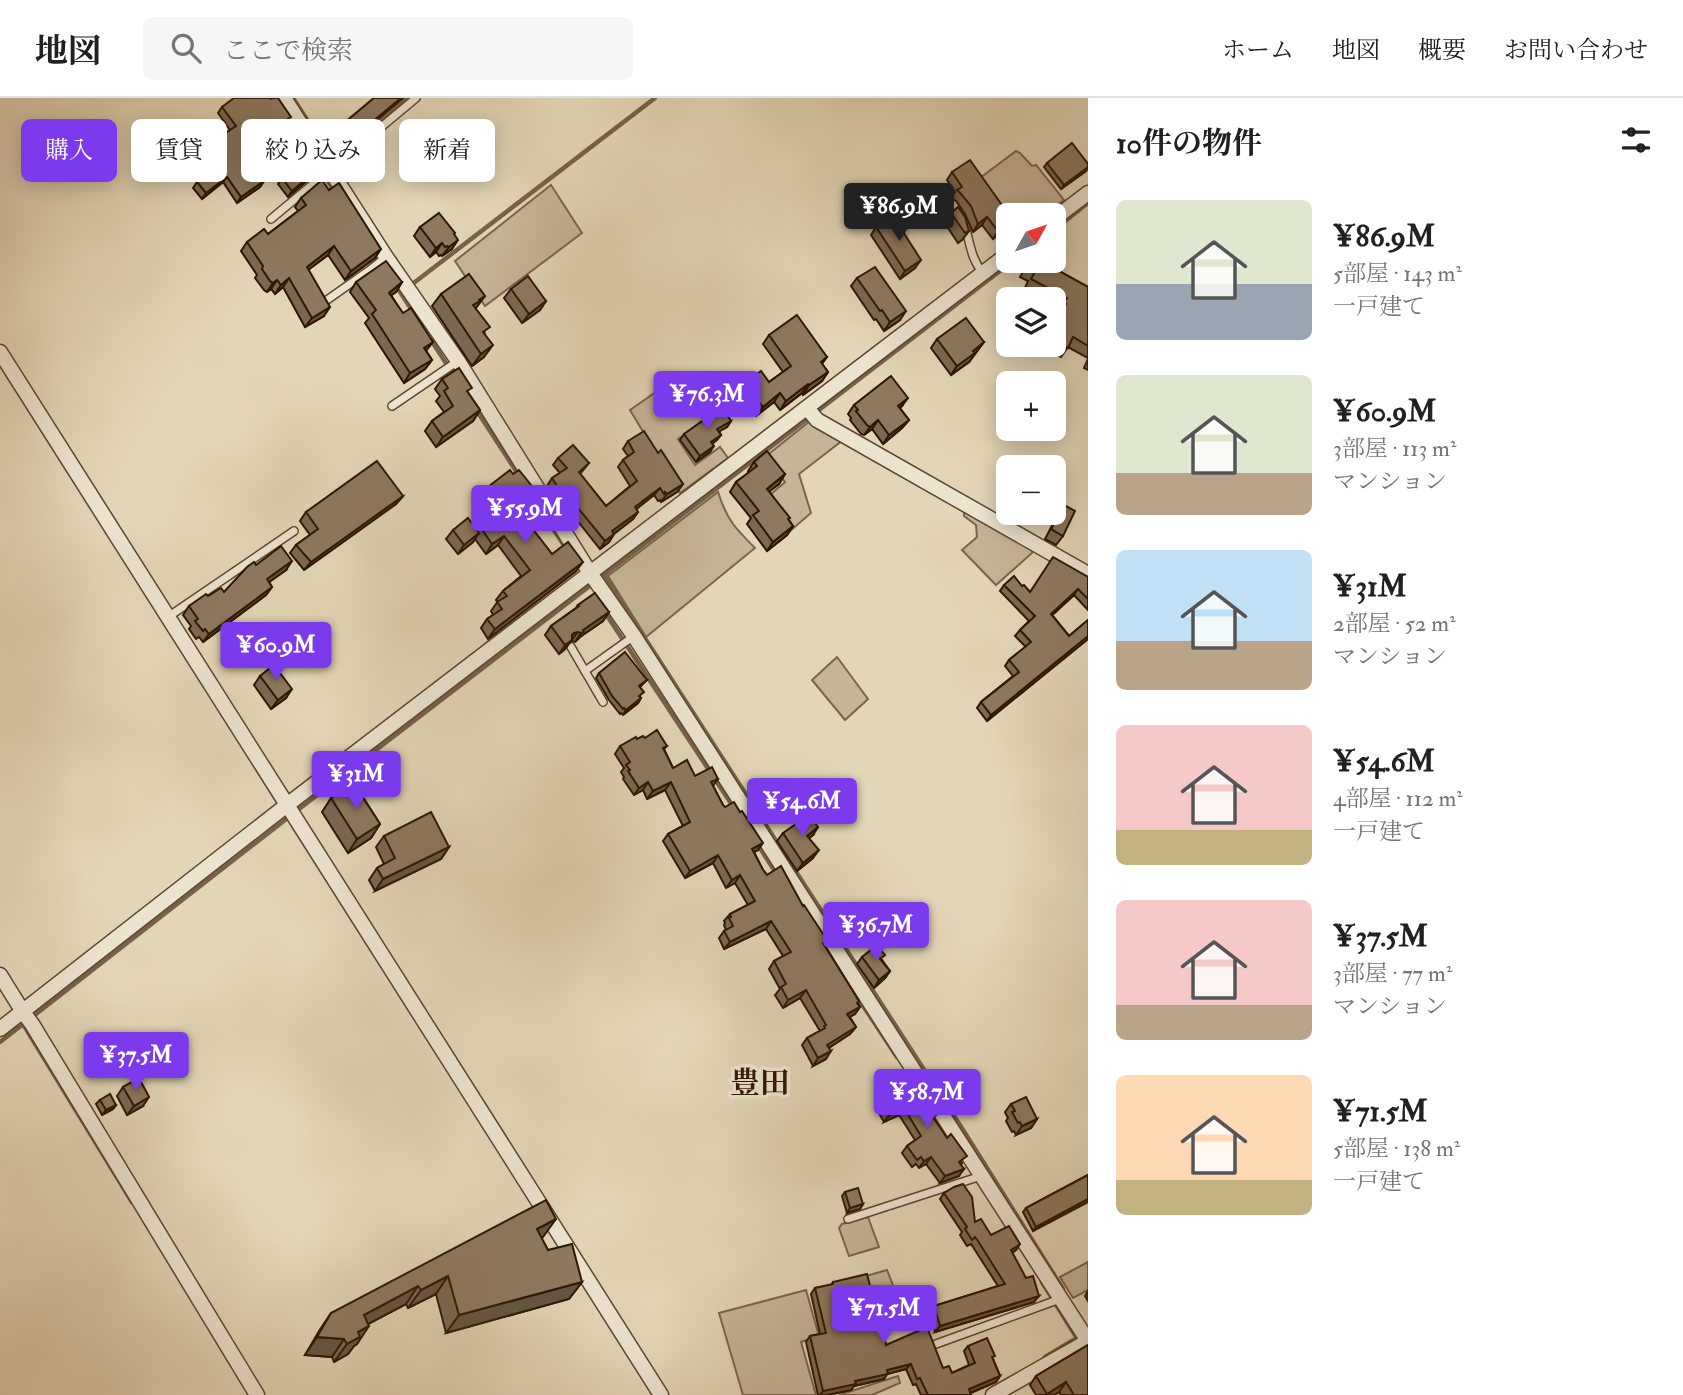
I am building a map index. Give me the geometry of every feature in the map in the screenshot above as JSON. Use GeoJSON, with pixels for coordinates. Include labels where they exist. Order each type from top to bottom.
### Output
{"type":"FeatureCollection","features":[{"type":"Feature","properties":{"kind":"street"},"geometry":{"type":"LineString","coordinates":[[284,98],[296,119]]}},
{"type":"Feature","properties":{"kind":"street"},"geometry":{"type":"LineString","coordinates":[[332,182],[594,578],[628,640],[1085,1339],[993,1395]]}},
{"type":"Feature","properties":{"kind":"street"},"geometry":{"type":"LineString","coordinates":[[1066,210],[1088,193]]}},
{"type":"Feature","properties":{"kind":"street"},"geometry":{"type":"LineString","coordinates":[[0,1029],[27,1017],[810,412],[980,270],[996,261]]}},
{"type":"Feature","properties":{"kind":"street"},"geometry":{"type":"LineString","coordinates":[[0,352],[661,1395]]}},
{"type":"Feature","properties":{"kind":"street"},"geometry":{"type":"LineString","coordinates":[[810,412],[828,427],[1088,574]]}},
{"type":"Feature","properties":{"kind":"street"},"geometry":{"type":"LineString","coordinates":[[0,975],[257,1395]]}},
{"type":"Feature","properties":{"kind":"lane"},"geometry":{"type":"LineString","coordinates":[[385,124],[416,98]]}},
{"type":"Feature","properties":{"kind":"lane"},"geometry":{"type":"LineString","coordinates":[[271,219],[315,182]]}},
{"type":"Feature","properties":{"kind":"lane"},"geometry":{"type":"LineString","coordinates":[[961,219],[966,229],[968,245],[980,270]]}},
{"type":"Feature","properties":{"kind":"lane"},"geometry":{"type":"LineString","coordinates":[[327,300],[382,260]]}},
{"type":"Feature","properties":{"kind":"lane"},"geometry":{"type":"LineString","coordinates":[[392,406],[452,366]]}},
{"type":"Feature","properties":{"kind":"lane"},"geometry":{"type":"LineString","coordinates":[[168,617],[294,531]]}},
{"type":"Feature","properties":{"kind":"lane"},"geometry":{"type":"LineString","coordinates":[[585,671],[628,640]]}},
{"type":"Feature","properties":{"kind":"lane"},"geometry":{"type":"LineString","coordinates":[[571,647],[603,702]]}},
{"type":"Feature","properties":{"kind":"lane"},"geometry":{"type":"LineString","coordinates":[[848,1219],[977,1177]]}},
{"type":"Feature","properties":{"kind":"lane"},"geometry":{"type":"LineString","coordinates":[[936,1344],[1057,1300]]}},
{"type":"Feature","properties":{"kind":"shaded area"},"geometry":{"type":"Polygon","coordinates":[[[1016,151],[1032,166],[1036,165],[1064,200],[1060,203],[999,203],[980,178],[1016,151]]]}},
{"type":"Feature","properties":{"kind":"shaded area"},"geometry":{"type":"Polygon","coordinates":[[[551,185],[582,233],[485,306],[455,261],[551,185]]]}},
{"type":"Feature","properties":{"kind":"shaded area"},"geometry":{"type":"Polygon","coordinates":[[[676,378],[704,421],[678,439],[695,465],[720,447],[728,458],[680,493],[630,410],[676,378]]]}},
{"type":"Feature","properties":{"kind":"shaded area"},"geometry":{"type":"Polygon","coordinates":[[[810,421],[843,440],[799,474],[811,513],[789,532],[771,494],[785,482],[765,457],[810,421]]]}},
{"type":"Feature","properties":{"kind":"shaded area"},"geometry":{"type":"Polygon","coordinates":[[[718,492],[732,523],[755,548],[646,637],[608,576],[718,492]]]}},
{"type":"Feature","properties":{"kind":"shaded area"},"geometry":{"type":"Polygon","coordinates":[[[964,511],[1033,550],[996,585],[962,550],[977,537],[976,525],[964,516],[964,511]]]}},
{"type":"Feature","properties":{"kind":"shaded area"},"geometry":{"type":"Polygon","coordinates":[[[837,657],[868,699],[845,720],[812,680],[837,657]]]}},
{"type":"Feature","properties":{"kind":"shaded area"},"geometry":{"type":"Polygon","coordinates":[[[868,1217],[879,1247],[849,1256],[839,1228],[842,1224],[868,1217]]]}},
{"type":"Feature","properties":{"kind":"shaded area"},"geometry":{"type":"Polygon","coordinates":[[[1088,1262],[1088,1290],[1073,1298],[1060,1277],[1088,1262]]]}},
{"type":"Feature","properties":{"kind":"shaded area"},"geometry":{"type":"Polygon","coordinates":[[[887,1270],[900,1303],[875,1309],[866,1276],[887,1270]]]}},
{"type":"Feature","properties":{"kind":"shaded area"},"geometry":{"type":"Polygon","coordinates":[[[806,1290],[819,1336],[801,1342],[816,1395],[743,1395],[719,1313],[806,1290]]]}},
{"type":"Feature","properties":{"kind":"shaded area"},"geometry":{"type":"Polygon","coordinates":[[[898,1376],[900,1383],[872,1395],[839,1395],[898,1376]]]}},
{"type":"Feature","properties":{"kind":"building"},"geometry":{"type":"Polygon","coordinates":[[[234,98],[278,98],[291,117],[241,119],[241,182],[263,182],[241,197],[227,177],[227,132],[236,126],[222,107],[234,98]]]}},
{"type":"Feature","properties":{"kind":"building"},"geometry":{"type":"Polygon","coordinates":[[[374,98],[401,98],[376,119],[349,119],[374,98]]]}},
{"type":"Feature","properties":{"kind":"building"},"geometry":{"type":"Polygon","coordinates":[[[1072,143],[1088,167],[1064,185],[1047,163],[1072,143]]]}},
{"type":"Feature","properties":{"kind":"building"},"geometry":{"type":"Polygon","coordinates":[[[970,160],[1000,203],[996,203],[996,228],[987,217],[978,224],[971,206],[957,190],[962,187],[952,172],[970,160]]]}},
{"type":"Feature","properties":{"kind":"building"},"geometry":{"type":"Polygon","coordinates":[[[197,182],[220,182],[206,193],[197,182]]]}},
{"type":"Feature","properties":{"kind":"building"},"geometry":{"type":"Polygon","coordinates":[[[285,182],[302,182],[292,191],[285,182]]]}},
{"type":"Feature","properties":{"kind":"building"},"geometry":{"type":"Polygon","coordinates":[[[320,182],[323,182],[329,190],[339,183],[381,249],[351,271],[334,246],[307,267],[330,307],[312,318],[289,278],[281,285],[277,280],[273,283],[270,281],[247,242],[264,229],[268,234],[306,205],[301,198],[320,182]]]}},
{"type":"Feature","properties":{"kind":"building"},"geometry":{"type":"Polygon","coordinates":[[[958,207],[965,217],[969,231],[965,233],[951,213],[958,207]]]}},
{"type":"Feature","properties":{"kind":"building"},"geometry":{"type":"Polygon","coordinates":[[[439,213],[458,240],[449,247],[442,243],[436,248],[420,227],[439,213]]]}},
{"type":"Feature","properties":{"kind":"building"},"geometry":{"type":"Polygon","coordinates":[[[893,216],[921,260],[905,271],[876,227],[893,216]]]}},
{"type":"Feature","properties":{"kind":"building"},"geometry":{"type":"Polygon","coordinates":[[[386,261],[402,282],[389,293],[403,313],[411,308],[433,342],[424,348],[432,360],[410,373],[372,314],[376,310],[356,282],[386,261]]]}},
{"type":"Feature","properties":{"kind":"building"},"geometry":{"type":"Polygon","coordinates":[[[875,267],[906,311],[890,322],[857,278],[875,267]]]}},
{"type":"Feature","properties":{"kind":"building"},"geometry":{"type":"Polygon","coordinates":[[[1034,273],[1063,273],[1088,287],[1088,346],[1073,337],[1068,348],[1066,347],[1066,287],[1046,287],[1031,279],[1034,273]]]}},
{"type":"Feature","properties":{"kind":"building"},"geometry":{"type":"Polygon","coordinates":[[[469,274],[485,296],[473,305],[490,327],[483,332],[493,345],[481,354],[441,294],[469,274]]]}},
{"type":"Feature","properties":{"kind":"building"},"geometry":{"type":"Polygon","coordinates":[[[528,276],[546,301],[529,314],[511,289],[528,276]]]}},
{"type":"Feature","properties":{"kind":"building"},"geometry":{"type":"Polygon","coordinates":[[[797,315],[827,357],[821,362],[828,372],[786,401],[780,393],[763,407],[742,385],[761,371],[769,382],[791,366],[769,335],[797,315]]]}},
{"type":"Feature","properties":{"kind":"building"},"geometry":{"type":"Polygon","coordinates":[[[966,318],[984,342],[973,351],[975,353],[957,366],[937,339],[966,318]]]}},
{"type":"Feature","properties":{"kind":"building"},"geometry":{"type":"Polygon","coordinates":[[[459,368],[472,388],[467,391],[480,410],[443,437],[432,421],[453,406],[444,391],[448,388],[442,379],[459,368]]]}},
{"type":"Feature","properties":{"kind":"building"},"geometry":{"type":"Polygon","coordinates":[[[891,376],[908,398],[898,406],[909,420],[889,435],[878,420],[870,427],[867,425],[854,405],[891,376]]]}},
{"type":"Feature","properties":{"kind":"building"},"geometry":{"type":"Polygon","coordinates":[[[722,407],[731,421],[717,429],[721,435],[711,442],[714,446],[700,456],[684,434],[722,407]]]}},
{"type":"Feature","properties":{"kind":"building"},"geometry":{"type":"Polygon","coordinates":[[[644,431],[658,453],[661,450],[683,484],[667,494],[660,488],[635,507],[638,512],[612,531],[614,534],[605,541],[569,497],[565,499],[552,478],[567,468],[558,458],[573,445],[589,463],[579,472],[606,506],[637,481],[623,460],[634,452],[628,441],[644,431]]]}},
{"type":"Feature","properties":{"kind":"building"},"geometry":{"type":"Polygon","coordinates":[[[767,451],[785,474],[767,489],[790,518],[788,519],[793,526],[773,542],[753,515],[759,511],[736,482],[757,466],[754,462],[767,451]]]}},
{"type":"Feature","properties":{"kind":"building"},"geometry":{"type":"Polygon","coordinates":[[[377,461],[403,496],[311,562],[296,545],[318,529],[306,512],[377,461]]]}},
{"type":"Feature","properties":{"kind":"building"},"geometry":{"type":"Polygon","coordinates":[[[510,470],[513,474],[519,470],[535,490],[538,488],[547,502],[525,519],[552,554],[568,542],[583,562],[495,629],[487,619],[502,609],[497,602],[507,596],[503,591],[530,570],[504,536],[492,544],[481,528],[502,513],[495,503],[498,500],[488,487],[510,470]]]}},
{"type":"Feature","properties":{"kind":"building"},"geometry":{"type":"Polygon","coordinates":[[[1066,506],[1075,511],[1063,536],[1051,529],[1053,525],[1066,525],[1066,506]]]}},
{"type":"Feature","properties":{"kind":"building"},"geometry":{"type":"Polygon","coordinates":[[[468,518],[479,533],[464,545],[453,530],[468,518]]]}},
{"type":"Feature","properties":{"kind":"building"},"geometry":{"type":"Polygon","coordinates":[[[281,546],[292,561],[267,579],[272,587],[209,634],[205,629],[203,631],[189,606],[206,594],[208,596],[221,588],[224,592],[247,567],[254,562],[256,565],[281,546]]]}},
{"type":"Feature","properties":{"kind":"building"},"geometry":{"type":"Polygon","coordinates":[[[1053,557],[1088,577],[1088,599],[1078,589],[1051,614],[1069,636],[1088,620],[1088,636],[991,715],[981,702],[1019,672],[1009,660],[1031,642],[1020,630],[1035,616],[1004,585],[1014,576],[1030,592],[1053,557]]]}},
{"type":"Feature","properties":{"kind":"building"},"geometry":{"type":"Polygon","coordinates":[[[595,593],[609,612],[583,630],[584,632],[574,633],[572,640],[565,645],[551,626],[595,593]]]}},
{"type":"Feature","properties":{"kind":"building"},"geometry":{"type":"Polygon","coordinates":[[[625,652],[647,680],[639,686],[644,692],[639,696],[641,698],[626,710],[612,696],[599,673],[625,652]]]}},
{"type":"Feature","properties":{"kind":"building"},"geometry":{"type":"Polygon","coordinates":[[[274,665],[292,689],[278,700],[260,676],[274,665]]]}},
{"type":"Feature","properties":{"kind":"building"},"geometry":{"type":"Polygon","coordinates":[[[657,730],[667,746],[663,748],[673,768],[687,760],[695,776],[712,767],[718,779],[711,782],[723,805],[725,807],[734,802],[763,843],[752,849],[763,870],[767,875],[781,866],[803,906],[827,940],[823,943],[859,1001],[857,1003],[860,1007],[847,1014],[856,1027],[827,1045],[831,1051],[818,1058],[807,1038],[826,1025],[806,990],[788,1000],[781,987],[786,984],[774,961],[791,952],[771,921],[730,942],[724,931],[733,926],[730,914],[755,901],[740,875],[732,880],[718,855],[690,871],[668,834],[690,822],[671,782],[653,791],[648,782],[639,788],[628,771],[630,770],[626,765],[630,762],[620,746],[636,737],[645,738],[657,730]]]}},
{"type":"Feature","properties":{"kind":"building"},"geometry":{"type":"Polygon","coordinates":[[[355,783],[380,824],[357,839],[331,798],[355,783]]]}},
{"type":"Feature","properties":{"kind":"building"},"geometry":{"type":"Polygon","coordinates":[[[431,812],[449,847],[383,879],[377,868],[395,858],[384,836],[431,812]]]}},
{"type":"Feature","properties":{"kind":"building"},"geometry":{"type":"Polygon","coordinates":[[[809,815],[818,827],[807,836],[819,850],[803,863],[783,833],[809,815]]]}},
{"type":"Feature","properties":{"kind":"building"},"geometry":{"type":"Polygon","coordinates":[[[877,945],[885,955],[880,959],[890,971],[879,980],[862,957],[877,945]]]}},
{"type":"Feature","properties":{"kind":"building"},"geometry":{"type":"Polygon","coordinates":[[[139,1078],[149,1097],[134,1106],[123,1087],[139,1078]]]}},
{"type":"Feature","properties":{"kind":"building"},"geometry":{"type":"Polygon","coordinates":[[[915,1080],[939,1113],[933,1117],[947,1138],[951,1134],[967,1156],[959,1162],[964,1169],[945,1176],[931,1157],[924,1161],[921,1157],[917,1160],[907,1146],[921,1136],[904,1108],[889,1115],[882,1103],[915,1080]]]}},
{"type":"Feature","properties":{"kind":"building"},"geometry":{"type":"Polygon","coordinates":[[[110,1094],[116,1105],[106,1110],[100,1100],[110,1094]]]}},
{"type":"Feature","properties":{"kind":"building"},"geometry":{"type":"Polygon","coordinates":[[[1026,1097],[1037,1119],[1022,1126],[1012,1112],[1015,1111],[1011,1104],[1026,1097]]]}},
{"type":"Feature","properties":{"kind":"building"},"geometry":{"type":"Polygon","coordinates":[[[1088,1175],[1088,1199],[1036,1227],[1026,1208],[1088,1175]]]}},
{"type":"Feature","properties":{"kind":"building"},"geometry":{"type":"Polygon","coordinates":[[[963,1184],[972,1197],[975,1222],[981,1219],[991,1235],[1009,1226],[1020,1244],[1011,1250],[1026,1278],[1033,1276],[1039,1296],[940,1326],[934,1306],[1005,1284],[975,1237],[972,1240],[965,1229],[967,1227],[944,1193],[963,1184]]]}},
{"type":"Feature","properties":{"kind":"building"},"geometry":{"type":"Polygon","coordinates":[[[858,1188],[863,1204],[850,1208],[845,1192],[858,1188]]]}},
{"type":"Feature","properties":{"kind":"building"},"geometry":{"type":"Polygon","coordinates":[[[546,1200],[556,1219],[537,1229],[548,1250],[572,1244],[582,1282],[459,1315],[448,1276],[421,1290],[418,1286],[364,1315],[369,1326],[358,1332],[360,1337],[347,1344],[344,1339],[317,1337],[331,1313],[546,1200]]]}},
{"type":"Feature","properties":{"kind":"building"},"geometry":{"type":"Polygon","coordinates":[[[867,1274],[876,1309],[888,1304],[893,1316],[880,1321],[886,1345],[927,1327],[943,1368],[949,1366],[952,1373],[975,1363],[968,1346],[987,1338],[1000,1376],[969,1389],[971,1395],[928,1395],[911,1364],[887,1370],[888,1374],[855,1381],[856,1384],[823,1391],[810,1336],[826,1333],[815,1288],[867,1274]]]}},
{"type":"Feature","properties":{"kind":"building"},"geometry":{"type":"Polygon","coordinates":[[[1088,1345],[1088,1395],[1074,1395],[1066,1382],[1047,1394],[1036,1376],[1088,1345]]]}},
{"type":"Feature","properties":{"kind":"waterway"},"geometry":{"type":"LineString","coordinates":[[293,98],[331,157],[336,158],[408,98]]}},
{"type":"Feature","properties":{"kind":"waterway"},"geometry":{"type":"LineString","coordinates":[[415,282],[655,98]]}},
{"type":"Feature","properties":{"kind":"waterway"},"geometry":{"type":"LineString","coordinates":[[329,182],[335,192]]}},
{"type":"Feature","properties":{"kind":"waterway"},"geometry":{"type":"LineString","coordinates":[[1066,220],[1088,203]]}},
{"type":"Feature","properties":{"kind":"waterway"},"geometry":{"type":"LineString","coordinates":[[0,1042],[997,273]]}},
{"type":"Feature","properties":{"kind":"waterway"},"geometry":{"type":"LineString","coordinates":[[395,284],[413,312]]}},
{"type":"Feature","properties":{"kind":"waterway"},"geometry":{"type":"LineString","coordinates":[[431,340],[455,377]]}},
{"type":"Feature","properties":{"kind":"waterway"},"geometry":{"type":"LineString","coordinates":[[475,408],[520,477]]}},
{"type":"Feature","properties":{"kind":"waterway"},"geometry":{"type":"LineString","coordinates":[[539,507],[567,550]]}},
{"type":"Feature","properties":{"kind":"waterway"},"geometry":{"type":"LineString","coordinates":[[604,575],[1063,1289]]}},
{"type":"Feature","properties":{"kind":"waterway"},"geometry":{"type":"LineString","coordinates":[[604,611],[734,808]]}},
{"type":"Feature","properties":{"kind":"waterway"},"geometry":{"type":"LineString","coordinates":[[758,845],[776,873]]}},
{"type":"Feature","properties":{"kind":"waterway"},"geometry":{"type":"LineString","coordinates":[[838,968],[897,1057]]}},
{"type":"Feature","properties":{"kind":"waterway"},"geometry":{"type":"LineString","coordinates":[[23,1024],[132,1202]]}},
{"type":"Feature","properties":{"kind":"waterway"},"geometry":{"type":"LineString","coordinates":[[1042,1282],[1080,1343]]}},
{"type":"Feature","properties":{"kind":"waterway"},"geometry":{"type":"LineString","coordinates":[[1045,1357],[1077,1338]]}},
{"type":"Feature","properties":{"kind":"district","name":"豊田"},"geometry":{"type":"Point","coordinates":[760,1083]}}]}
